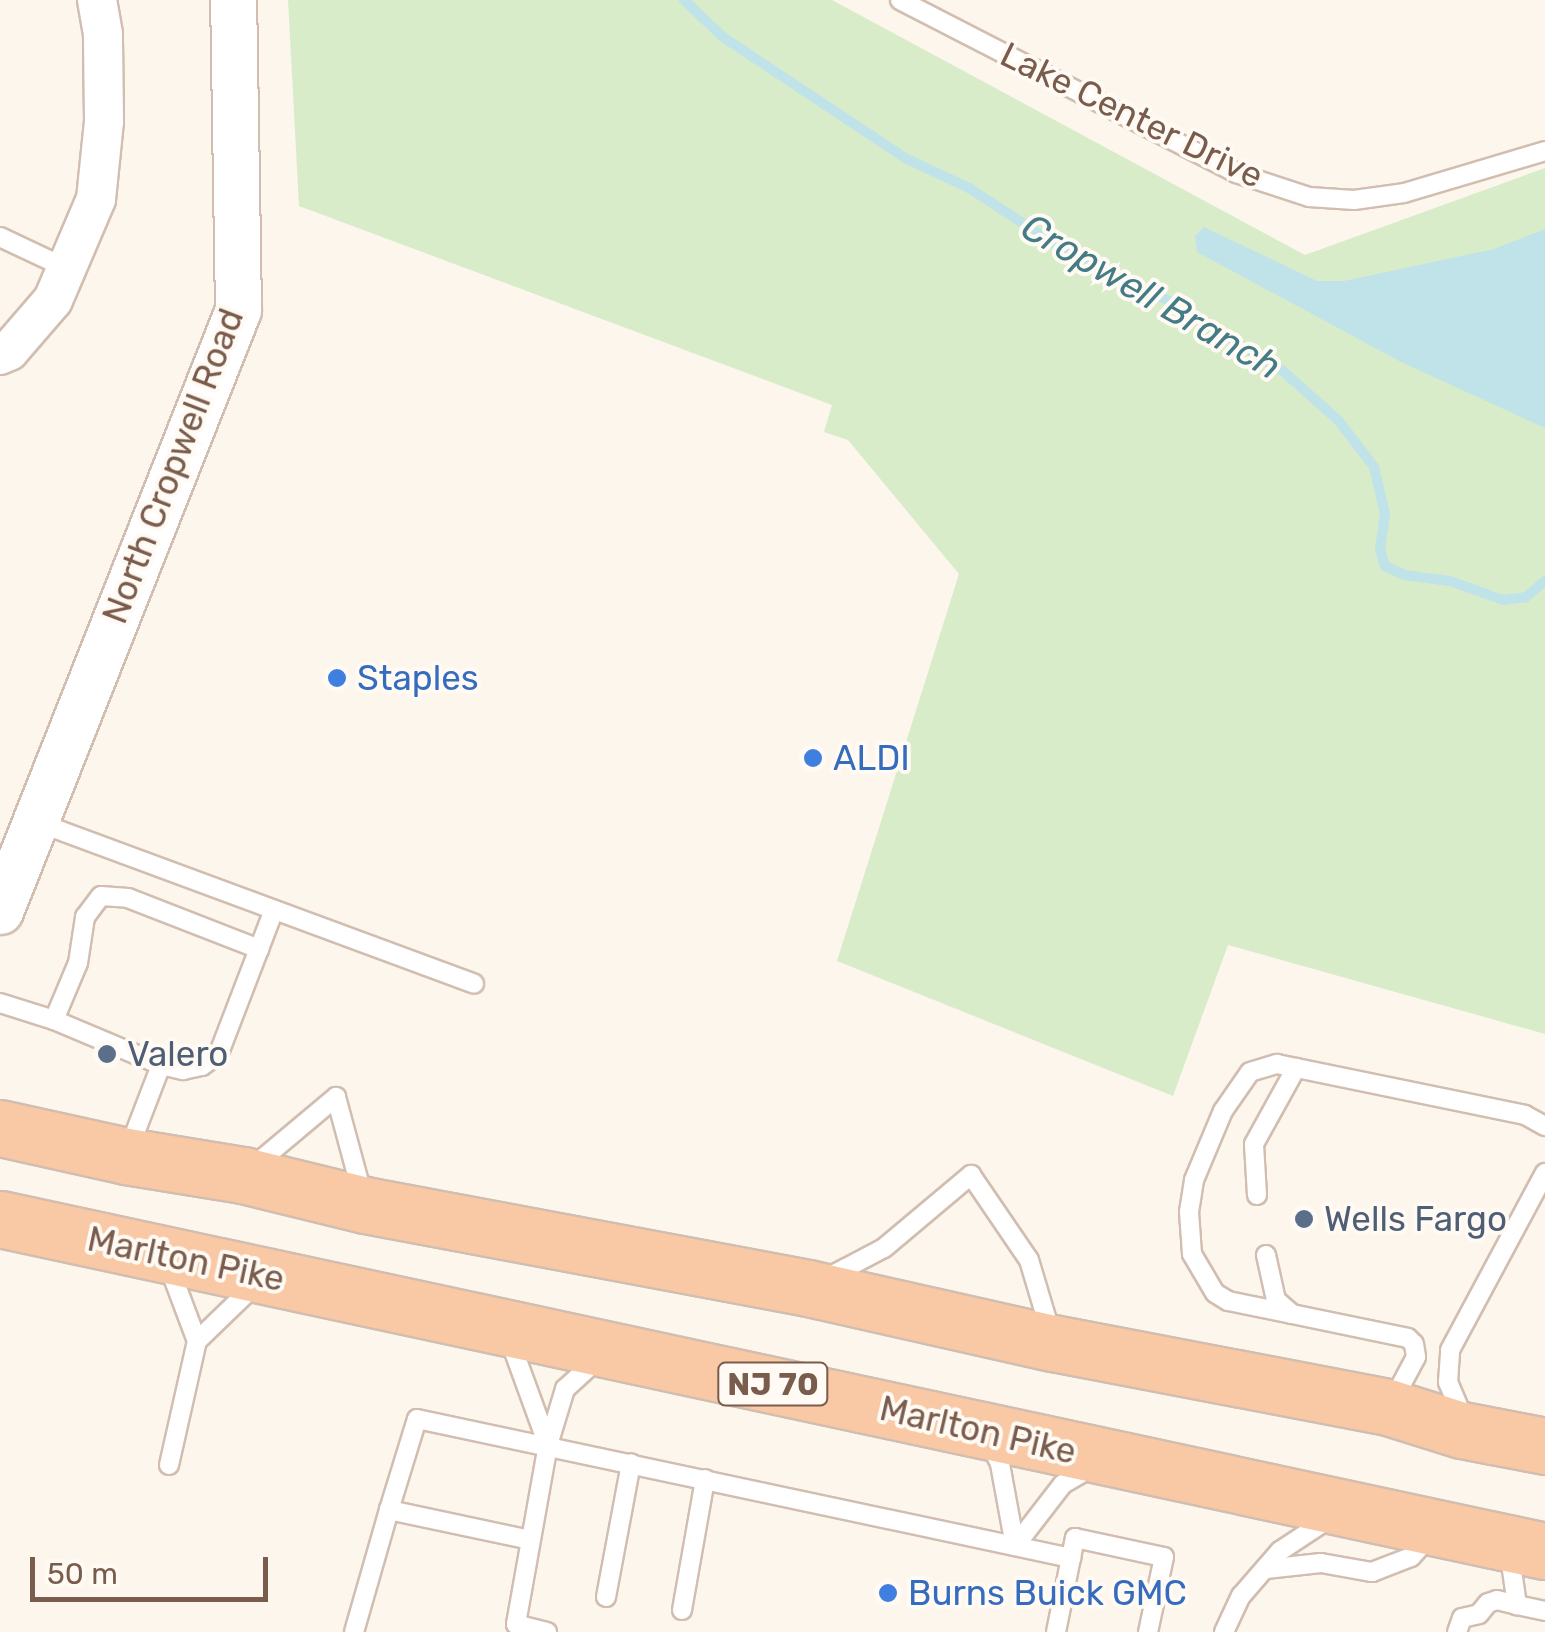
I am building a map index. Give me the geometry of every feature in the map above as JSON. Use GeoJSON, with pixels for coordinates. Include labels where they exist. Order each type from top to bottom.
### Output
{"type":"FeatureCollection","features":[{"type":"Feature","properties":{"kind":"highway"},"geometry":{"type":"LineString","coordinates":[[0,1128],[126,1156],[242,1175],[365,1206],[808,1288],[1053,1342],[1388,1406],[1462,1430],[1545,1446]]}},
{"type":"Feature","properties":{"kind":"highway","name":"Marlton Pike"},"geometry":{"type":"LineString","coordinates":[[0,1219],[625,1350],[985,1432],[1527,1547]]}},
{"type":"Feature","properties":{"kind":"street"},"geometry":{"type":"LineString","coordinates":[[0,355],[9,351],[53,300],[96,199],[104,122],[103,34],[96,0]]}},
{"type":"Feature","properties":{"kind":"street","name":"North Cropwell Road"},"geometry":{"type":"LineString","coordinates":[[0,912],[238,310],[233,0]]}},
{"type":"Feature","properties":{"kind":"lane","name":"Lake Center Drive"},"geometry":{"type":"LineString","coordinates":[[900,0],[1236,173],[1309,196],[1354,200],[1404,194],[1545,151]]}},
{"type":"Feature","properties":{"kind":"lane"},"geometry":{"type":"LineString","coordinates":[[0,237],[66,268]]}},
{"type":"Feature","properties":{"kind":"lane"},"geometry":{"type":"LineString","coordinates":[[37,822],[474,984]]}},
{"type":"Feature","properties":{"kind":"lane"},"geometry":{"type":"LineString","coordinates":[[54,1020],[78,963],[85,918],[101,896],[128,898],[259,949]]}},
{"type":"Feature","properties":{"kind":"lane"},"geometry":{"type":"LineString","coordinates":[[0,1003],[54,1020],[161,1065],[183,1070],[202,1066],[218,1053],[274,910]]}},
{"type":"Feature","properties":{"kind":"lane"},"geometry":{"type":"LineString","coordinates":[[1388,1406],[1402,1388],[1416,1357],[1414,1344],[1408,1338],[1228,1301],[1215,1293],[1196,1268],[1189,1212],[1207,1143],[1242,1081],[1267,1064],[1525,1116],[1545,1126]]}},
{"type":"Feature","properties":{"kind":"lane"},"geometry":{"type":"LineString","coordinates":[[126,1156],[161,1065]]}},
{"type":"Feature","properties":{"kind":"lane"},"geometry":{"type":"LineString","coordinates":[[1257,1196],[1254,1144],[1296,1068]]}},
{"type":"Feature","properties":{"kind":"lane"},"geometry":{"type":"LineString","coordinates":[[242,1175],[336,1098],[365,1206]]}},
{"type":"Feature","properties":{"kind":"lane"},"geometry":{"type":"LineString","coordinates":[[1462,1430],[1463,1418],[1448,1382],[1450,1350],[1545,1173]]}},
{"type":"Feature","properties":{"kind":"lane"},"geometry":{"type":"LineString","coordinates":[[808,1288],[884,1248],[971,1175],[1029,1260],[1053,1342]]}},
{"type":"Feature","properties":{"kind":"lane"},"geometry":{"type":"LineString","coordinates":[[164,1254],[197,1341]]}},
{"type":"Feature","properties":{"kind":"lane"},"geometry":{"type":"LineString","coordinates":[[1266,1255],[1276,1300],[1292,1314]]}},
{"type":"Feature","properties":{"kind":"lane"},"geometry":{"type":"LineString","coordinates":[[169,1465],[197,1341],[264,1276]]}},
{"type":"Feature","properties":{"kind":"lane"},"geometry":{"type":"LineString","coordinates":[[503,1326],[520,1357],[548,1445]]}},
{"type":"Feature","properties":{"kind":"lane"},"geometry":{"type":"LineString","coordinates":[[547,1632],[516,1624],[548,1445],[565,1388],[598,1358],[625,1350]]}},
{"type":"Feature","properties":{"kind":"lane"},"geometry":{"type":"LineString","coordinates":[[354,1632],[417,1419],[1070,1558]]}},
{"type":"Feature","properties":{"kind":"lane"},"geometry":{"type":"LineString","coordinates":[[985,1432],[1000,1464],[1015,1546]]}},
{"type":"Feature","properties":{"kind":"lane"},"geometry":{"type":"LineString","coordinates":[[1015,1546],[1063,1484],[1107,1458]]}},
{"type":"Feature","properties":{"kind":"lane"},"geometry":{"type":"LineString","coordinates":[[606,1596],[631,1463]]}},
{"type":"Feature","properties":{"kind":"lane"},"geometry":{"type":"LineString","coordinates":[[682,1610],[705,1478]]}},
{"type":"Feature","properties":{"kind":"lane"},"geometry":{"type":"LineString","coordinates":[[1224,1632],[1240,1596],[1266,1568],[1299,1536],[1346,1509]]}},
{"type":"Feature","properties":{"kind":"lane"},"geometry":{"type":"LineString","coordinates":[[389,1510],[530,1540]]}},
{"type":"Feature","properties":{"kind":"lane"},"geometry":{"type":"LineString","coordinates":[[1266,1568],[1321,1563],[1372,1572],[1394,1567],[1425,1546],[1435,1528]]}},
{"type":"Feature","properties":{"kind":"lane"},"geometry":{"type":"LineString","coordinates":[[1056,1632],[1075,1538],[1164,1557],[1148,1632]]}},
{"type":"Feature","properties":{"kind":"lane"},"geometry":{"type":"LineString","coordinates":[[1516,1604],[1527,1547]]}},
{"type":"Feature","properties":{"kind":"lane"},"geometry":{"type":"LineString","coordinates":[[1457,1632],[1462,1618],[1479,1614],[1498,1600],[1545,1611]]}},
{"type":"Feature","properties":{"kind":"green space"},"geometry":{"type":"Polygon","coordinates":[[[288,0],[832,0],[1305,255],[1545,168],[1545,1034],[1228,945],[1173,1096],[837,961],[959,574],[848,440],[824,432],[832,405],[299,206],[288,0]]]}},
{"type":"Feature","properties":{"kind":"water"},"geometry":{"type":"Polygon","coordinates":[[[1204,227],[1317,281],[1344,281],[1494,249],[1545,229],[1545,428],[1401,362],[1197,252],[1195,236],[1204,227]]]}},
{"type":"Feature","properties":{"kind":"waterway","name":"Cropwell Branch"},"geometry":{"type":"LineString","coordinates":[[684,0],[723,37],[905,158],[969,188],[1099,273],[1170,301],[1284,372],[1339,421],[1374,467],[1385,514],[1380,549],[1385,566],[1404,575],[1450,581],[1503,600],[1526,597],[1545,581]]}},
{"type":"Feature","properties":{"kind":"place","name":"Staples"},"geometry":{"type":"Point","coordinates":[337,678]}},
{"type":"Feature","properties":{"kind":"place","name":"ALDI"},"geometry":{"type":"Point","coordinates":[813,758]}},
{"type":"Feature","properties":{"kind":"place","name":"Valero"},"geometry":{"type":"Point","coordinates":[107,1054]}},
{"type":"Feature","properties":{"kind":"place","name":"Wells Fargo"},"geometry":{"type":"Point","coordinates":[1304,1219]}},
{"type":"Feature","properties":{"kind":"place","name":"Burns Buick GMC"},"geometry":{"type":"Point","coordinates":[888,1593]}}]}
